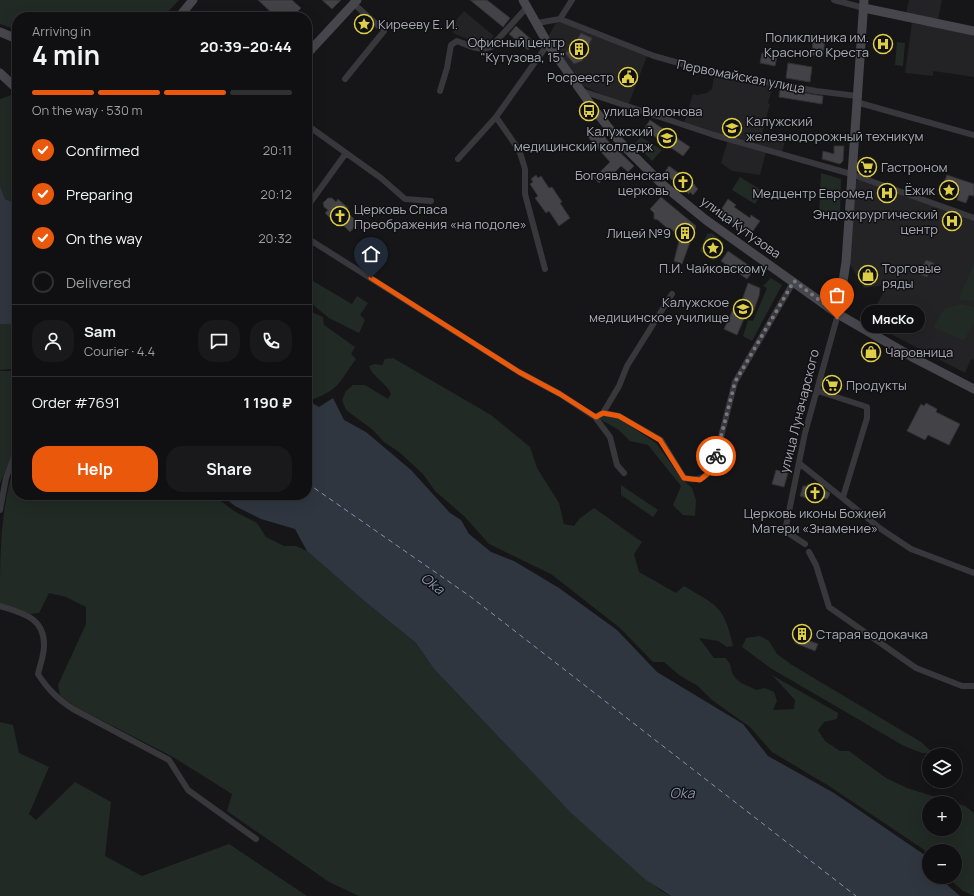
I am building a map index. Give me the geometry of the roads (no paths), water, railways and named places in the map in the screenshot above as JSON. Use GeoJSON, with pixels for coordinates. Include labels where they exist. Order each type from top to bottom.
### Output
{"type":"FeatureCollection","features":[{"type":"Feature","properties":{"kind":"main road"},"geometry":{"type":"LineString","coordinates":[[183,12],[193,0]]}},
{"type":"Feature","properties":{"kind":"main road"},"geometry":{"type":"LineString","coordinates":[[312,49],[355,2]]}},
{"type":"Feature","properties":{"kind":"main road","name":"улица Кутузова"},"geometry":{"type":"LineString","coordinates":[[526,3],[548,44],[580,90],[620,142],[663,185],[706,220],[794,281],[838,314],[914,358],[974,389]]}},
{"type":"Feature","properties":{"kind":"main road"},"geometry":{"type":"LineString","coordinates":[[864,4],[974,31]]}},
{"type":"Feature","properties":{"kind":"main road","name":"улица Луначарского"},"geometry":{"type":"LineString","coordinates":[[838,314],[846,262],[856,99],[864,4]]}},
{"type":"Feature","properties":{"kind":"main road"},"geometry":{"type":"LineString","coordinates":[[0,32],[12,37]]}},
{"type":"Feature","properties":{"kind":"main road"},"geometry":{"type":"LineString","coordinates":[[0,73],[12,84]]}},
{"type":"Feature","properties":{"kind":"street"},"geometry":{"type":"LineString","coordinates":[[537,23],[560,19],[572,0]]}},
{"type":"Feature","properties":{"kind":"street"},"geometry":{"type":"LineString","coordinates":[[834,0],[864,4]]}},
{"type":"Feature","properties":{"kind":"street"},"geometry":{"type":"LineString","coordinates":[[345,79],[384,31],[355,2]]}},
{"type":"Feature","properties":{"kind":"street"},"geometry":{"type":"LineString","coordinates":[[440,91],[447,68],[451,45],[457,41],[479,49],[485,50],[491,47],[526,3]]}},
{"type":"Feature","properties":{"kind":"street","name":"Первомайская улица"},"geometry":{"type":"LineString","coordinates":[[560,19],[650,55],[696,68],[816,90],[856,99],[974,135]]}},
{"type":"Feature","properties":{"kind":"street"},"geometry":{"type":"LineString","coordinates":[[458,159],[496,117],[548,44]]}},
{"type":"Feature","properties":{"kind":"street"},"geometry":{"type":"LineString","coordinates":[[580,90],[714,135],[851,174],[974,218]]}},
{"type":"Feature","properties":{"kind":"street"},"geometry":{"type":"LineString","coordinates":[[496,117],[502,123],[519,150],[522,159],[525,169],[525,194],[545,269]]}},
{"type":"Feature","properties":{"kind":"street"},"geometry":{"type":"LineString","coordinates":[[312,129],[381,178],[404,199],[427,199],[431,201]]}},
{"type":"Feature","properties":{"kind":"street"},"geometry":{"type":"LineString","coordinates":[[312,200],[346,153]]}},
{"type":"Feature","properties":{"kind":"street"},"geometry":{"type":"LineString","coordinates":[[312,241],[519,372],[560,394],[596,417],[610,437],[617,465],[624,473]]}},
{"type":"Feature","properties":{"kind":"street"},"geometry":{"type":"LineString","coordinates":[[603,413],[619,416],[660,440],[684,478],[700,480],[708,475],[714,468],[735,382],[794,281]]}},
{"type":"Feature","properties":{"kind":"street"},"geometry":{"type":"LineString","coordinates":[[596,417],[603,413],[619,386],[627,366],[672,294]]}},
{"type":"Feature","properties":{"kind":"street","name":"улица Луначарского"},"geometry":{"type":"LineString","coordinates":[[805,544],[785,531],[791,494],[805,433],[818,391],[838,314]]}},
{"type":"Feature","properties":{"kind":"street"},"geometry":{"type":"LineString","coordinates":[[818,391],[867,407],[867,418],[843,497]]}},
{"type":"Feature","properties":{"kind":"street"},"geometry":{"type":"LineString","coordinates":[[0,510],[6,478],[12,462]]}},
{"type":"Feature","properties":{"kind":"street"},"geometry":{"type":"LineString","coordinates":[[799,463],[881,529],[911,549],[974,573]]}},
{"type":"Feature","properties":{"kind":"street"},"geometry":{"type":"LineString","coordinates":[[809,552],[816,565],[829,607],[916,668],[962,686],[974,686]]}},
{"type":"Feature","properties":{"kind":"street"},"geometry":{"type":"LineString","coordinates":[[0,606],[32,617],[38,623],[43,633],[44,648],[38,674],[47,688],[59,700],[169,760],[188,790],[256,839]]}},
{"type":"Feature","properties":{"kind":"water"},"geometry":{"type":"Polygon","coordinates":[[[0,186],[5,199],[12,202],[12,326],[0,324],[0,186]]]}},
{"type":"Feature","properties":{"kind":"water","name":"Oka"},"geometry":{"type":"Polygon","coordinates":[[[333,398],[344,420],[366,432],[411,470],[450,513],[461,520],[469,534],[491,552],[514,561],[559,588],[617,630],[657,672],[743,724],[768,756],[834,793],[922,853],[922,884],[946,884],[960,896],[671,896],[646,880],[571,813],[434,669],[416,643],[363,600],[307,551],[295,529],[261,519],[235,506],[227,500],[312,500],[312,403],[319,407],[333,398]]]}},
{"type":"Feature","properties":{"kind":"place","name":"Кирееву Е. И."},"geometry":{"type":"Point","coordinates":[364,24]}},
{"type":"Feature","properties":{"kind":"place","name":"Поликлиника им. Красного Креста"},"geometry":{"type":"Point","coordinates":[883,44]}},
{"type":"Feature","properties":{"kind":"place","name":"Офисный центр \"Кутузова, 15\""},"geometry":{"type":"Point","coordinates":[579,49]}},
{"type":"Feature","properties":{"kind":"place","name":"Росреестр"},"geometry":{"type":"Point","coordinates":[628,77]}},
{"type":"Feature","properties":{"kind":"place","name":"улица Вилонова"},"geometry":{"type":"Point","coordinates":[589,111]}},
{"type":"Feature","properties":{"kind":"place","name":"Калужский железнодорожный техникум"},"geometry":{"type":"Point","coordinates":[732,128]}},
{"type":"Feature","properties":{"kind":"place","name":"Калужский медицинский колледж"},"geometry":{"type":"Point","coordinates":[667,138]}},
{"type":"Feature","properties":{"kind":"place","name":"Гастроном"},"geometry":{"type":"Point","coordinates":[867,167]}},
{"type":"Feature","properties":{"kind":"place","name":"Богоявленская церковь"},"geometry":{"type":"Point","coordinates":[683,182]}},
{"type":"Feature","properties":{"kind":"place","name":"Ёжик"},"geometry":{"type":"Point","coordinates":[949,190]}},
{"type":"Feature","properties":{"kind":"place","name":"Медцентр Евромед"},"geometry":{"type":"Point","coordinates":[887,193]}},
{"type":"Feature","properties":{"kind":"place","name":"Церковь Спаса Преображения «на подоле»"},"geometry":{"type":"Point","coordinates":[340,216]}},
{"type":"Feature","properties":{"kind":"place","name":"Эндохирургический центр"},"geometry":{"type":"Point","coordinates":[952,221]}},
{"type":"Feature","properties":{"kind":"place","name":"Лицей №9"},"geometry":{"type":"Point","coordinates":[685,233]}},
{"type":"Feature","properties":{"kind":"place","name":"П.И. Чайковскому"},"geometry":{"type":"Point","coordinates":[713,248]}},
{"type":"Feature","properties":{"kind":"place","name":"Торговые ряды"},"geometry":{"type":"Point","coordinates":[868,275]}},
{"type":"Feature","properties":{"kind":"place","name":"Калужское медицинское училище"},"geometry":{"type":"Point","coordinates":[743,309]}},
{"type":"Feature","properties":{"kind":"place","name":"МясКо"},"geometry":{"type":"Point","coordinates":[837,319]}},
{"type":"Feature","properties":{"kind":"place","name":"Чаровница"},"geometry":{"type":"Point","coordinates":[871,352]}},
{"type":"Feature","properties":{"kind":"place","name":"Продукты"},"geometry":{"type":"Point","coordinates":[832,385]}},
{"type":"Feature","properties":{"kind":"place","name":"Церковь иконы Божией Матери «Знамение»"},"geometry":{"type":"Point","coordinates":[815,493]}},
{"type":"Feature","properties":{"kind":"place","name":"Старая водокачка"},"geometry":{"type":"Point","coordinates":[802,634]}}]}
